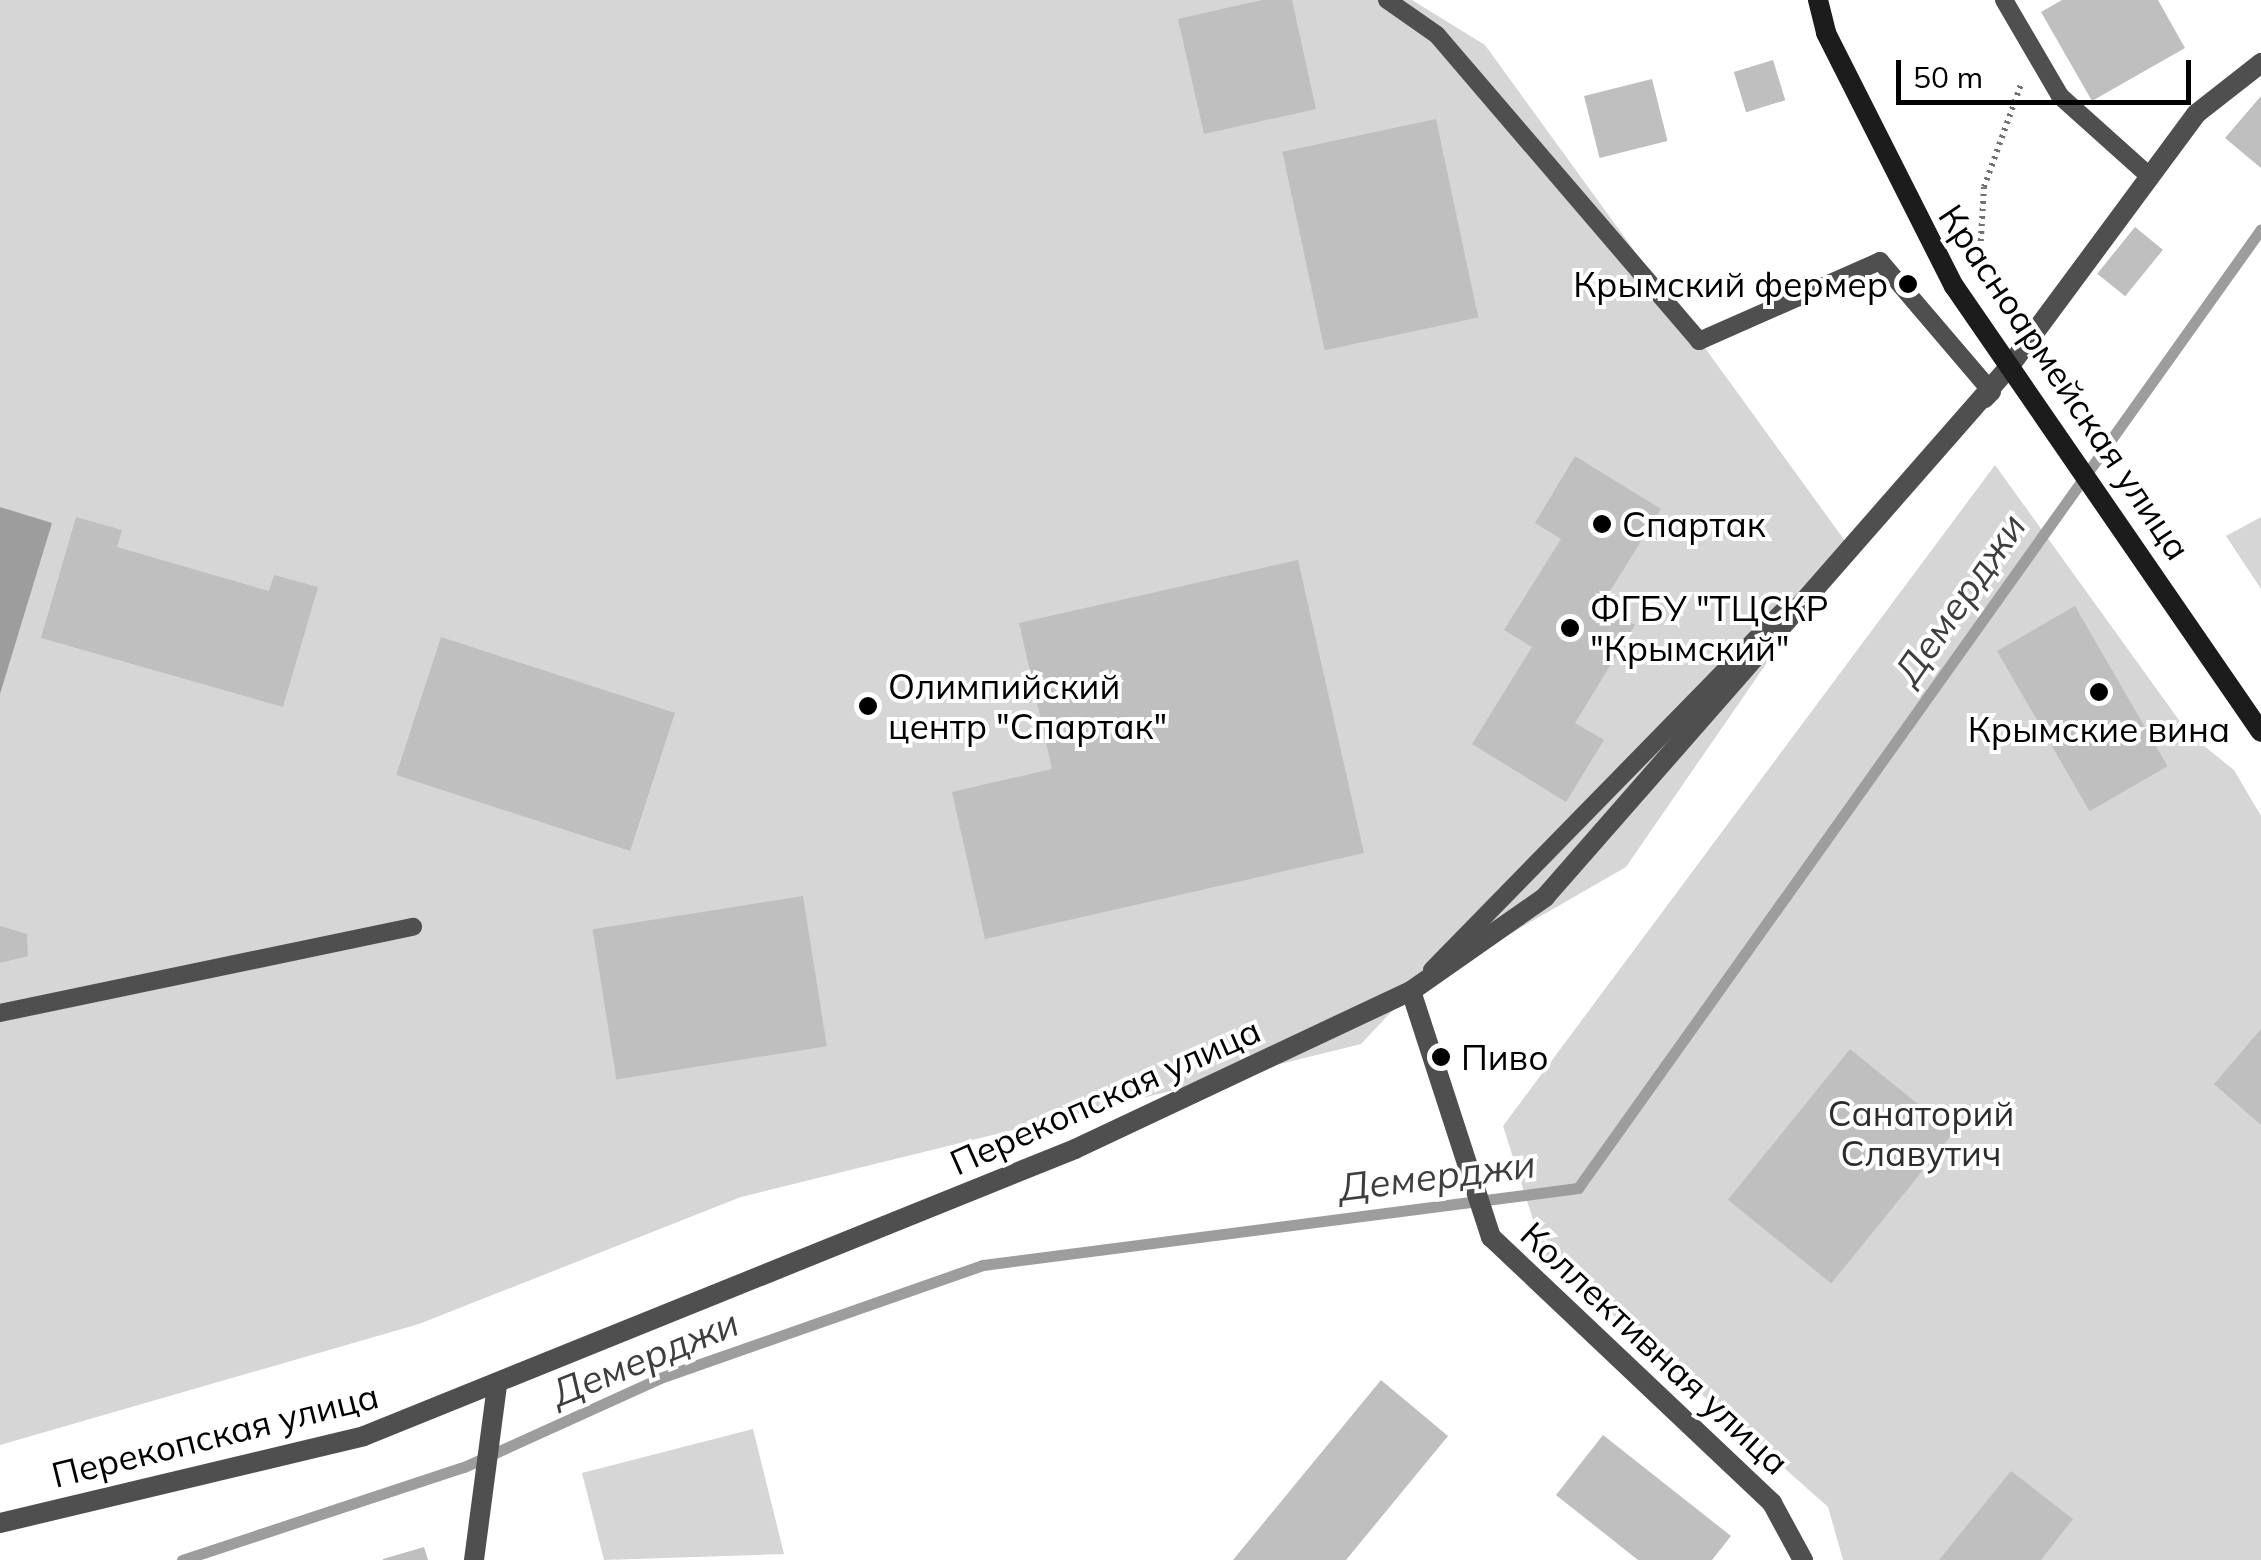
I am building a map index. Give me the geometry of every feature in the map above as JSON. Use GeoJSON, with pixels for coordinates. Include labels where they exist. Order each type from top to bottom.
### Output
{"type":"FeatureCollection","features":[{"type":"Feature","properties":{"kind":"main road","name":"Красноармейская улица"},"geometry":{"type":"LineString","coordinates":[[1818,0],[1921,230],[2009,367],[2261,732]]}},
{"type":"Feature","properties":{"kind":"street","name":"Перекопская улица"},"geometry":{"type":"LineString","coordinates":[[0,1524],[364,1436],[1076,1149],[1410,991],[1545,897],[1992,392],[2196,114],[2261,63]]}},
{"type":"Feature","properties":{"kind":"street","name":"Коллективная улица"},"geometry":{"type":"LineString","coordinates":[[1410,991],[1456,1122],[1490,1237],[1772,1502],[1803,1560]]}},
{"type":"Feature","properties":{"kind":"street"},"geometry":{"type":"LineString","coordinates":[[474,1560],[497,1385]]}},
{"type":"Feature","properties":{"kind":"lane"},"geometry":{"type":"LineString","coordinates":[[1386,0],[1436,35],[1699,341],[1880,260],[1992,392],[1410,991]]}},
{"type":"Feature","properties":{"kind":"lane"},"geometry":{"type":"LineString","coordinates":[[2004,0],[2060,96],[2148,175]]}},
{"type":"Feature","properties":{"kind":"lane"},"geometry":{"type":"LineString","coordinates":[[0,1012],[413,927]]}},
{"type":"Feature","properties":{"kind":"path"},"geometry":{"type":"LineString","coordinates":[[1985,267],[1984,187],[2018,107],[2027,40]]}},
{"type":"Feature","properties":{"kind":"green space","name":"Олимпийский центр \"Спартак\""},"geometry":{"type":"Polygon","coordinates":[[[0,0],[1412,0],[1485,45],[1848,545],[1626,867],[1411,991],[1361,1044],[741,1197],[419,1324],[0,1445],[0,0]]]}},
{"type":"Feature","properties":{"kind":"green space","name":"Санаторий Славутич"},"geometry":{"type":"Polygon","coordinates":[[[1995,465],[2189,734],[2234,770],[2261,816],[2261,1560],[1843,1560],[1828,1507],[1544,1254],[1503,1126],[1995,465]]]}},
{"type":"Feature","properties":{"kind":"green space"},"geometry":{"type":"Polygon","coordinates":[[[2261,517],[2261,589],[2226,536],[2261,517]]]}},
{"type":"Feature","properties":{"kind":"green space"},"geometry":{"type":"Polygon","coordinates":[[[753,1429],[784,1554],[604,1560],[582,1473],[753,1429]]]}},
{"type":"Feature","properties":{"kind":"shaded area"},"geometry":{"type":"Polygon","coordinates":[[[0,507],[52,523],[0,694],[0,507]]]}},
{"type":"Feature","properties":{"kind":"building"},"geometry":{"type":"Polygon","coordinates":[[[1262,0],[1292,0],[1316,109],[1204,134],[1178,19],[1262,0]]]}},
{"type":"Feature","properties":{"kind":"building"},"geometry":{"type":"Polygon","coordinates":[[[2062,0],[2158,0],[2185,48],[2092,101],[2041,12],[2062,0]]]}},
{"type":"Feature","properties":{"kind":"building"},"geometry":{"type":"Polygon","coordinates":[[[1773,60],[1785,100],[1746,112],[1734,72],[1773,60]]]}},
{"type":"Feature","properties":{"kind":"building"},"geometry":{"type":"Polygon","coordinates":[[[1652,79],[1667,141],[1600,158],[1584,96],[1652,79]]]}},
{"type":"Feature","properties":{"kind":"building"},"geometry":{"type":"Polygon","coordinates":[[[2261,96],[2261,168],[2225,138],[2261,96]]]}},
{"type":"Feature","properties":{"kind":"building"},"geometry":{"type":"Polygon","coordinates":[[[1436,119],[1478,318],[1325,350],[1282,152],[1436,119]]]}},
{"type":"Feature","properties":{"kind":"building"},"geometry":{"type":"Polygon","coordinates":[[[2135,227],[2163,250],[2125,296],[2097,274],[2135,227]]]}},
{"type":"Feature","properties":{"kind":"building","name":"ФГБУ \"ТЦСКР \"Крымский\""},"geometry":{"type":"Polygon","coordinates":[[[1575,456],[1661,509],[1602,604],[1635,625],[1575,723],[1604,740],[1566,802],[1472,744],[1532,647],[1504,630],[1561,539],[1535,523],[1575,456]]]}},
{"type":"Feature","properties":{"kind":"building"},"geometry":{"type":"Polygon","coordinates":[[[76,517],[122,530],[117,547],[269,591],[274,575],[318,587],[283,707],[41,638],[76,517]]]}},
{"type":"Feature","properties":{"kind":"building"},"geometry":{"type":"Polygon","coordinates":[[[1298,560],[1364,853],[985,939],[952,792],[1052,769],[1019,623],[1298,560]]]}},
{"type":"Feature","properties":{"kind":"building"},"geometry":{"type":"Polygon","coordinates":[[[2075,606],[2168,766],[2090,811],[1997,651],[2075,606]]]}},
{"type":"Feature","properties":{"kind":"building"},"geometry":{"type":"Polygon","coordinates":[[[441,637],[675,713],[630,851],[396,775],[441,637]]]}},
{"type":"Feature","properties":{"kind":"building"},"geometry":{"type":"Polygon","coordinates":[[[803,896],[827,1046],[616,1079],[593,929],[803,896]]]}},
{"type":"Feature","properties":{"kind":"building"},"geometry":{"type":"Polygon","coordinates":[[[0,926],[27,934],[28,956],[0,963],[0,926]]]}},
{"type":"Feature","properties":{"kind":"building"},"geometry":{"type":"Polygon","coordinates":[[[2261,1029],[2261,1125],[2214,1084],[2261,1029]]]}},
{"type":"Feature","properties":{"kind":"building"},"geometry":{"type":"Polygon","coordinates":[[[1850,1049],[1953,1133],[1831,1283],[1728,1200],[1850,1049]]]}},
{"type":"Feature","properties":{"kind":"building"},"geometry":{"type":"Polygon","coordinates":[[[1381,1380],[1448,1436],[1346,1560],[1233,1560],[1381,1380]]]}},
{"type":"Feature","properties":{"kind":"building"},"geometry":{"type":"Polygon","coordinates":[[[1603,1435],[1731,1536],[1712,1560],[1638,1560],[1556,1495],[1603,1435]]]}},
{"type":"Feature","properties":{"kind":"building"},"geometry":{"type":"Polygon","coordinates":[[[2011,1471],[2073,1519],[2041,1560],[1939,1560],[2011,1471]]]}},
{"type":"Feature","properties":{"kind":"building"},"geometry":{"type":"Polygon","coordinates":[[[424,1547],[428,1560],[383,1560],[383,1559],[424,1547]]]}},
{"type":"Feature","properties":{"kind":"waterway","name":"Демерджи"},"geometry":{"type":"LineString","coordinates":[[182,1560],[464,1467],[660,1378],[983,1265],[1578,1188],[2261,229]]}},
{"type":"Feature","properties":{"kind":"place","name":"Крымский фермер"},"geometry":{"type":"Point","coordinates":[1908,284]}},
{"type":"Feature","properties":{"kind":"place","name":"Спартак"},"geometry":{"type":"Point","coordinates":[1602,524]}},
{"type":"Feature","properties":{"kind":"place","name":"ФГБУ \"ТЦСКР \"Крымский\""},"geometry":{"type":"Point","coordinates":[1570,628]}},
{"type":"Feature","properties":{"kind":"place","name":"Крымские вина"},"geometry":{"type":"Point","coordinates":[2099,692]}},
{"type":"Feature","properties":{"kind":"place","name":"Олимпийский центр \"Спартак\""},"geometry":{"type":"Point","coordinates":[868,706]}},
{"type":"Feature","properties":{"kind":"place","name":"Пиво"},"geometry":{"type":"Point","coordinates":[1441,1057]}}]}
